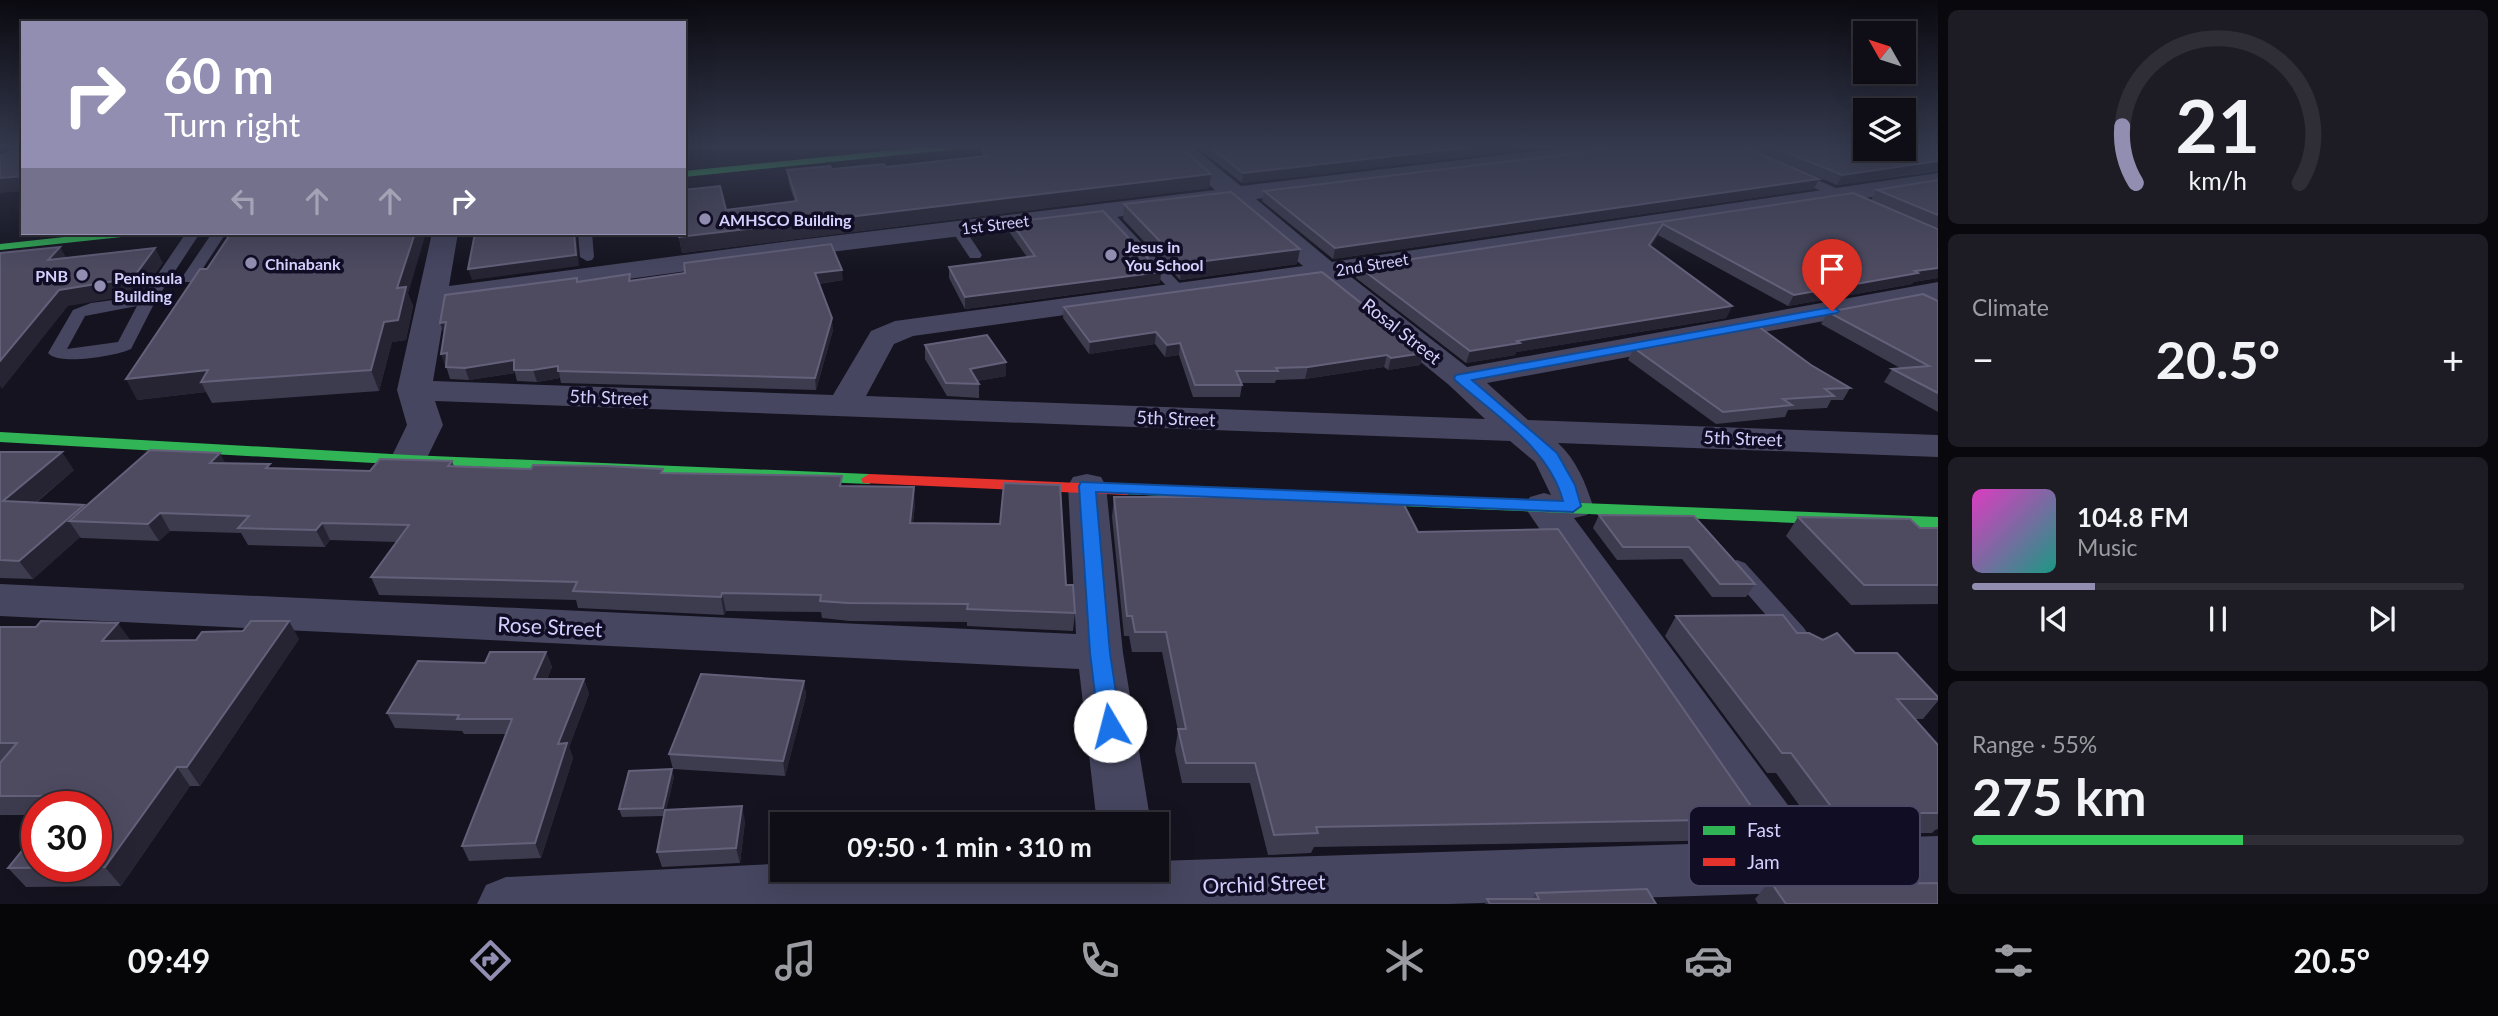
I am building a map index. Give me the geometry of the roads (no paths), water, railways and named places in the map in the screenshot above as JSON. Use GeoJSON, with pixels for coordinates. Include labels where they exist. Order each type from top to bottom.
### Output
{"type":"FeatureCollection","features":[{"type":"Feature","properties":{"kind":"main road"},"geometry":{"type":"LineString","coordinates":[[0,231],[21,228]]}},
{"type":"Feature","properties":{"kind":"main road"},"geometry":{"type":"LineString","coordinates":[[0,247],[112,235]]}},
{"type":"Feature","properties":{"kind":"main road"},"geometry":{"type":"LineString","coordinates":[[0,437],[409,460],[1938,523]]}},
{"type":"Feature","properties":{"kind":"street","name":"Rosal Street"},"geometry":{"type":"LineString","coordinates":[[1228,187],[1326,271],[1461,378],[1551,456],[1567,485],[1559,506],[1760,806]]}},
{"type":"Feature","properties":{"kind":"street","name":"1st Street"},"geometry":{"type":"LineString","coordinates":[[436,288],[1292,187]]}},
{"type":"Feature","properties":{"kind":"street","name":"2nd Street"},"geometry":{"type":"LineString","coordinates":[[844,405],[882,338],[893,332],[1887,187]]}},
{"type":"Feature","properties":{"kind":"street"},"geometry":{"type":"LineString","coordinates":[[409,460],[425,425],[414,390],[445,235]]}},
{"type":"Feature","properties":{"kind":"street"},"geometry":{"type":"LineString","coordinates":[[436,288],[522,269]]}},
{"type":"Feature","properties":{"kind":"street"},"geometry":{"type":"LineString","coordinates":[[1461,378],[1938,291]]}},
{"type":"Feature","properties":{"kind":"street","name":"5th Street"},"geometry":{"type":"LineString","coordinates":[[414,390],[1938,446]]}},
{"type":"Feature","properties":{"kind":"street"},"geometry":{"type":"LineString","coordinates":[[1087,486],[1100,653],[1122,812]]}},
{"type":"Feature","properties":{"kind":"street","name":"Rose Street"},"geometry":{"type":"LineString","coordinates":[[0,600],[1100,653]]}},
{"type":"Feature","properties":{"kind":"street","name":"Orchid Street"},"geometry":{"type":"LineString","coordinates":[[1920,863],[1938,862]]}},
{"type":"Feature","properties":{"kind":"street","name":"Orchid Street"},"geometry":{"type":"LineString","coordinates":[[1169,878],[1689,868]]}},
{"type":"Feature","properties":{"kind":"street","name":"Orchid Street"},"geometry":{"type":"LineString","coordinates":[[506,904],[1041,882]]}},
{"type":"Feature","properties":{"kind":"lane"},"geometry":{"type":"LineString","coordinates":[[1823,187],[1864,205]]}},
{"type":"Feature","properties":{"kind":"lane"},"geometry":{"type":"LineString","coordinates":[[1103,211],[1179,291]]}},
{"type":"Feature","properties":{"kind":"lane"},"geometry":{"type":"LineString","coordinates":[[957,228],[975,255]]}},
{"type":"Feature","properties":{"kind":"lane"},"geometry":{"type":"LineString","coordinates":[[148,300],[91,308],[79,313],[56,353],[60,355],[117,349],[125,345],[148,300],[192,235]]}},
{"type":"Feature","properties":{"kind":"lane"},"geometry":{"type":"LineString","coordinates":[[189,279],[218,235]]}},
{"type":"Feature","properties":{"kind":"lane"},"geometry":{"type":"LineString","coordinates":[[585,235],[587,257]]}},
{"type":"Feature","properties":{"kind":"lane"},"geometry":{"type":"LineString","coordinates":[[1687,512],[1704,531]]}},
{"type":"Feature","properties":{"kind":"lane"},"geometry":{"type":"LineString","coordinates":[[1722,551],[1808,648]]}},
{"type":"Feature","properties":{"kind":"place","name":"AMHSCO Building"},"geometry":{"type":"Point","coordinates":[705,219]}},
{"type":"Feature","properties":{"kind":"place","name":"Jesus in You School"},"geometry":{"type":"Point","coordinates":[1111,255]}},
{"type":"Feature","properties":{"kind":"place","name":"Chinabank"},"geometry":{"type":"Point","coordinates":[251,263]}},
{"type":"Feature","properties":{"kind":"place","name":"PNB"},"geometry":{"type":"Point","coordinates":[82,275]}},
{"type":"Feature","properties":{"kind":"place","name":"Peninsula Building"},"geometry":{"type":"Point","coordinates":[100,286]}}]}
